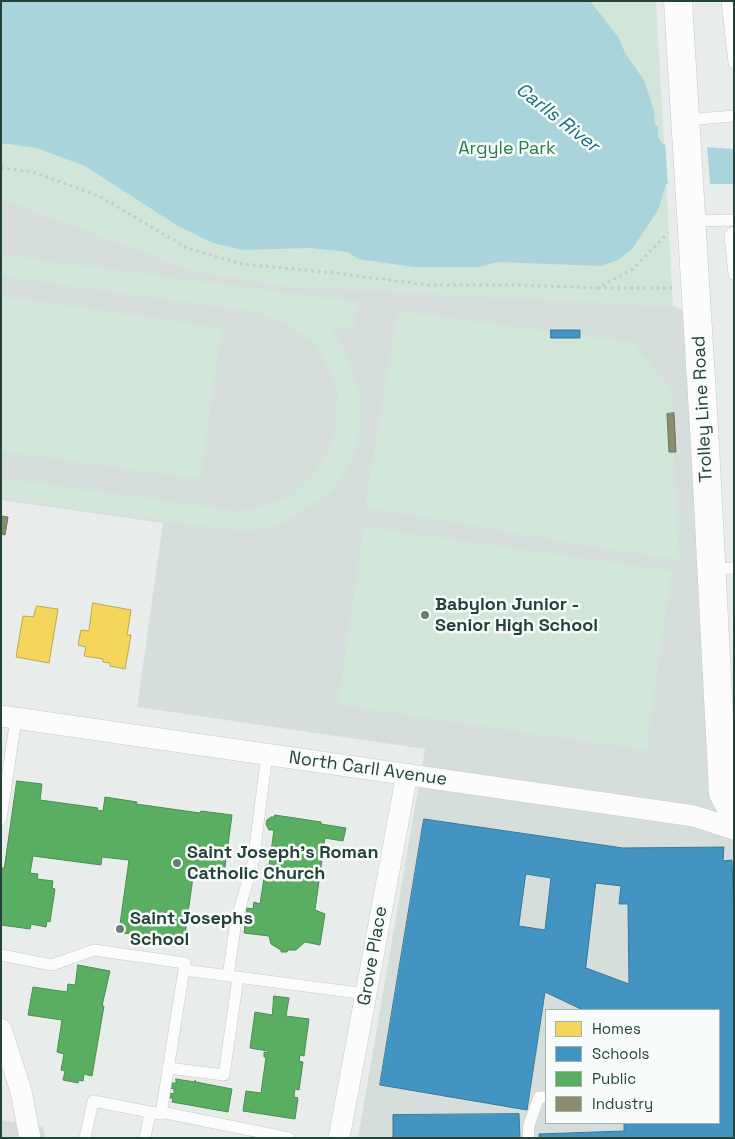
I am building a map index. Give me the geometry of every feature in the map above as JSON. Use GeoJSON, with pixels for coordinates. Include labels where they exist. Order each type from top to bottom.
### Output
{"type":"FeatureCollection","features":[{"type":"Feature","properties":{"kind":"main road","name":"Trolley Line Road"},"geometry":{"type":"LineString","coordinates":[[678,1],[690,186],[681,226],[723,568],[723,793],[734,814]]}},
{"type":"Feature","properties":{"kind":"street","name":"North Carll Avenue"},"geometry":{"type":"LineString","coordinates":[[8,717],[694,816],[734,829]]}},
{"type":"Feature","properties":{"kind":"street","name":"Grove Place"},"geometry":{"type":"LineString","coordinates":[[340,1138],[407,774]]}},
{"type":"Feature","properties":{"kind":"street"},"geometry":{"type":"LineString","coordinates":[[1,1028],[21,1091],[30,1138]]}},
{"type":"Feature","properties":{"kind":"lane"},"geometry":{"type":"LineString","coordinates":[[727,1],[734,63]]}},
{"type":"Feature","properties":{"kind":"lane"},"geometry":{"type":"LineString","coordinates":[[686,130],[734,116]]}},
{"type":"Feature","properties":{"kind":"lane"},"geometry":{"type":"LineString","coordinates":[[681,226],[734,220]]}},
{"type":"Feature","properties":{"kind":"lane"},"geometry":{"type":"LineString","coordinates":[[734,232],[730,235],[734,274]]}},
{"type":"Feature","properties":{"kind":"lane"},"geometry":{"type":"LineString","coordinates":[[1,819],[8,717]]}},
{"type":"Feature","properties":{"kind":"lane"},"geometry":{"type":"LineString","coordinates":[[168,1068],[224,1075],[236,921],[252,863],[267,754]]}},
{"type":"Feature","properties":{"kind":"lane"},"geometry":{"type":"LineString","coordinates":[[1,955],[52,965],[94,950],[185,963],[168,1068],[156,1112],[145,1138]]}},
{"type":"Feature","properties":{"kind":"lane"},"geometry":{"type":"LineString","coordinates":[[184,970],[366,994]]}},
{"type":"Feature","properties":{"kind":"lane"},"geometry":{"type":"LineString","coordinates":[[528,1138],[529,1125],[539,1097],[545,1097]]}},
{"type":"Feature","properties":{"kind":"lane"},"geometry":{"type":"LineString","coordinates":[[85,1138],[92,1100],[289,1138]]}},
{"type":"Feature","properties":{"kind":"path"},"geometry":{"type":"LineString","coordinates":[[1,168],[33,172],[99,196],[187,248],[242,264],[429,285],[674,288]]}},
{"type":"Feature","properties":{"kind":"path"},"geometry":{"type":"LineString","coordinates":[[598,288],[633,268],[681,226]]}},
{"type":"Feature","properties":{"kind":"shaded area","name":"Babylon Junior - Senior High School"},"geometry":{"type":"Polygon","coordinates":[[[1,198],[196,271],[281,285],[673,306],[683,310],[710,773],[734,784],[734,1138],[358,1138],[425,749],[137,707],[163,523],[1,500],[1,198]]]}},
{"type":"Feature","properties":{"kind":"shaded area"},"geometry":{"type":"Polygon","coordinates":[[[1,1120],[43,1127],[46,1138],[1,1138],[1,1120]]]}},
{"type":"Feature","properties":{"kind":"green space","name":"Argyle Park"},"geometry":{"type":"Polygon","coordinates":[[[1,1],[656,1],[673,306],[281,285],[196,271],[1,198],[1,1]]]}},
{"type":"Feature","properties":{"kind":"green space"},"geometry":{"type":"Polygon","coordinates":[[[1,255],[358,302],[354,328],[329,326],[346,353],[359,391],[360,431],[351,460],[332,491],[286,522],[246,532],[1,498],[1,478],[238,511],[263,507],[289,497],[310,477],[327,454],[336,424],[338,395],[331,372],[314,343],[288,325],[257,312],[1,276],[1,255]]]}},
{"type":"Feature","properties":{"kind":"green space"},"geometry":{"type":"Polygon","coordinates":[[[1,296],[222,328],[200,479],[1,451],[1,296]]]}},
{"type":"Feature","properties":{"kind":"green space"},"geometry":{"type":"Polygon","coordinates":[[[398,311],[632,343],[671,389],[679,560],[365,507],[398,311]]]}},
{"type":"Feature","properties":{"kind":"green space"},"geometry":{"type":"Polygon","coordinates":[[[364,527],[672,571],[646,750],[338,705],[364,527]]]}},
{"type":"Feature","properties":{"kind":"water","name":"Argyle Park"},"geometry":{"type":"Polygon","coordinates":[[[1,1],[590,1],[619,38],[625,53],[644,80],[654,111],[655,125],[658,126],[658,138],[663,144],[734,149],[734,184],[666,184],[658,210],[632,249],[618,260],[601,266],[498,262],[478,267],[414,267],[358,259],[348,252],[310,248],[243,250],[213,243],[178,226],[85,166],[37,148],[1,144],[1,1]]]}},
{"type":"Feature","properties":{"kind":"pier"},"geometry":{"type":"Polygon","coordinates":[[[665,142],[707,145],[710,184],[668,186],[665,142]]]}},
{"type":"Feature","properties":{"kind":"building: Homes"},"geometry":{"type":"Polygon","coordinates":[[[93,603],[131,610],[127,635],[131,635],[125,669],[110,666],[110,663],[103,662],[103,659],[84,656],[86,647],[78,645],[81,630],[88,631],[89,629],[93,603]]]}},
{"type":"Feature","properties":{"kind":"building: Homes"},"geometry":{"type":"Polygon","coordinates":[[[37,606],[58,609],[49,663],[16,657],[23,616],[33,617],[37,606]]]}},
{"type":"Feature","properties":{"kind":"building: Schools"},"geometry":{"type":"Polygon","coordinates":[[[551,330],[580,330],[580,338],[551,338],[551,330]]]}},
{"type":"Feature","properties":{"kind":"building: Schools"},"geometry":{"type":"Polygon","coordinates":[[[424,819],[623,848],[724,847],[723,861],[732,860],[734,915],[734,1138],[539,1138],[539,1134],[624,1131],[624,1124],[720,1124],[720,1009],[581,1009],[545,992],[527,1110],[380,1085],[424,819]],[[526,874],[519,926],[545,930],[551,878],[526,874]],[[596,883],[586,968],[629,984],[628,904],[619,904],[621,886],[596,883]]]}},
{"type":"Feature","properties":{"kind":"building: Schools"},"geometry":{"type":"Polygon","coordinates":[[[519,1114],[520,1138],[393,1138],[393,1115],[519,1114]]]}},
{"type":"Feature","properties":{"kind":"building: Public","name":"Saint Joseph's Roman Catholic Church"},"geometry":{"type":"Polygon","coordinates":[[[17,781],[42,784],[40,800],[98,808],[97,810],[103,811],[105,797],[137,802],[136,804],[200,813],[201,811],[232,815],[224,874],[194,870],[184,942],[124,933],[125,925],[120,924],[129,860],[102,857],[101,865],[33,856],[30,873],[38,874],[37,879],[53,881],[52,888],[55,889],[50,922],[47,921],[46,927],[31,924],[30,929],[1,925],[1,868],[4,868],[17,781]]]}},
{"type":"Feature","properties":{"kind":"building: Public","name":"Saint Joseph's Roman Catholic Church"},"geometry":{"type":"Polygon","coordinates":[[[275,815],[346,828],[343,841],[325,838],[315,910],[325,914],[320,945],[305,942],[296,950],[281,952],[281,950],[271,944],[269,936],[244,933],[247,908],[253,909],[254,902],[260,904],[266,865],[269,866],[274,830],[269,830],[266,824],[267,820],[275,815]]]}},
{"type":"Feature","properties":{"kind":"building: Public"},"geometry":{"type":"Polygon","coordinates":[[[78,965],[110,971],[102,1006],[104,1006],[92,1076],[84,1074],[83,1081],[79,1080],[78,1083],[63,1080],[65,1071],[61,1070],[64,1054],[57,1052],[62,1020],[28,1015],[33,987],[67,992],[68,984],[75,985],[78,965]]]}},
{"type":"Feature","properties":{"kind":"building: Public"},"geometry":{"type":"Polygon","coordinates":[[[274,996],[289,998],[286,1016],[309,1019],[304,1056],[300,1055],[299,1061],[303,1062],[299,1090],[295,1089],[294,1097],[298,1098],[295,1119],[243,1111],[246,1091],[261,1093],[266,1057],[264,1057],[264,1052],[268,1053],[268,1051],[250,1048],[255,1012],[272,1015],[274,996]]]}},
{"type":"Feature","properties":{"kind":"building: Public"},"geometry":{"type":"Polygon","coordinates":[[[176,1079],[195,1082],[195,1080],[196,1082],[232,1089],[228,1112],[172,1102],[173,1098],[168,1098],[169,1093],[174,1094],[174,1089],[170,1088],[171,1083],[176,1083],[176,1079]]]}},
{"type":"Feature","properties":{"kind":"building: Industry"},"geometry":{"type":"Polygon","coordinates":[[[674,413],[676,452],[669,452],[667,414],[674,413]]]}},
{"type":"Feature","properties":{"kind":"building: Industry"},"geometry":{"type":"Polygon","coordinates":[[[1,516],[8,517],[5,535],[1,534],[1,516]]]}},
{"type":"Feature","properties":{"kind":"place","name":"Babylon Junior - Senior High School"},"geometry":{"type":"Point","coordinates":[425,615]}},
{"type":"Feature","properties":{"kind":"place","name":"Saint Joseph's Roman Catholic Church"},"geometry":{"type":"Point","coordinates":[177,863]}},
{"type":"Feature","properties":{"kind":"place","name":"Saint Josephs School"},"geometry":{"type":"Point","coordinates":[120,929]}},
{"type":"Feature","properties":{"kind":"water label","name":"Carlls River"},"geometry":{"type":"Point","coordinates":[557,118]}}]}
